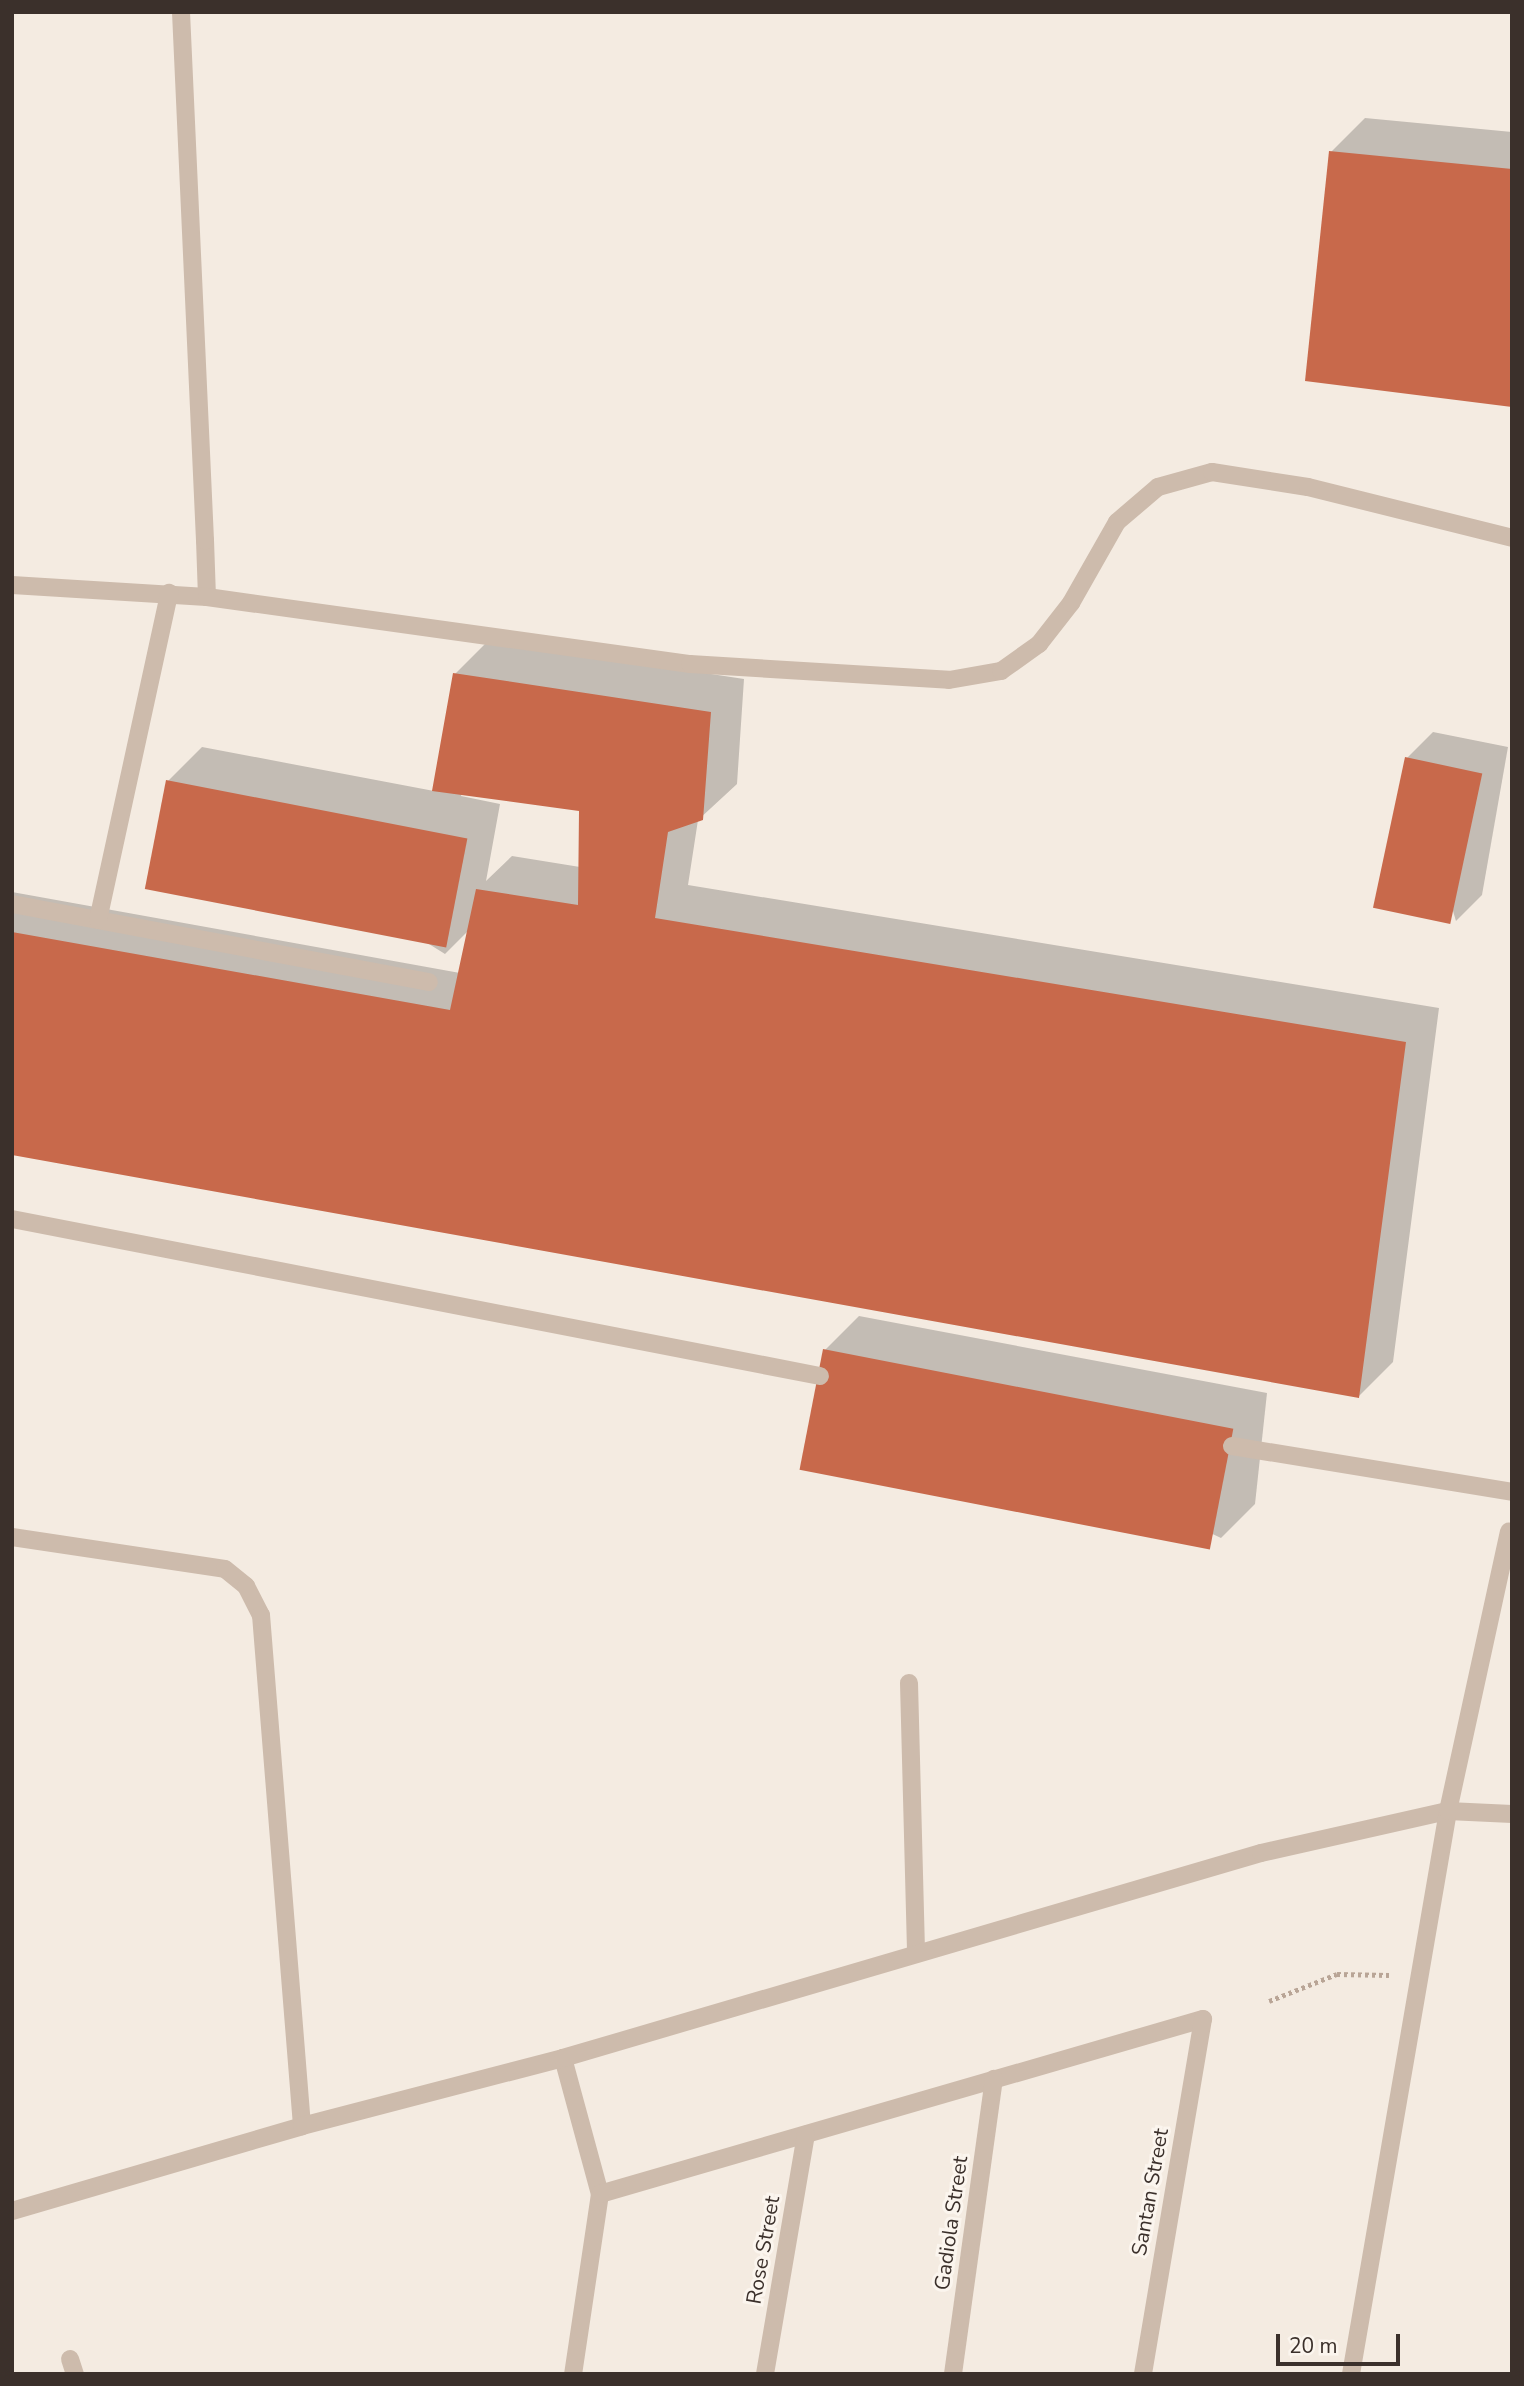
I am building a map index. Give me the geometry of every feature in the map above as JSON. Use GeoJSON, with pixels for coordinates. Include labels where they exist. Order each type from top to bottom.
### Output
{"type":"FeatureCollection","features":[{"type":"Feature","properties":{"kind":"street"},"geometry":{"type":"LineString","coordinates":[[181,12],[207,597]]}},
{"type":"Feature","properties":{"kind":"street"},"geometry":{"type":"LineString","coordinates":[[12,585],[207,597],[691,664],[949,680],[1001,671],[1039,644],[1071,603],[1117,522],[1158,487],[1212,472],[1308,487],[1512,538]]}},
{"type":"Feature","properties":{"kind":"street"},"geometry":{"type":"LineString","coordinates":[[98,920],[169,593]]}},
{"type":"Feature","properties":{"kind":"street"},"geometry":{"type":"LineString","coordinates":[[12,904],[429,982]]}},
{"type":"Feature","properties":{"kind":"street"},"geometry":{"type":"LineString","coordinates":[[12,1219],[820,1376]]}},
{"type":"Feature","properties":{"kind":"street"},"geometry":{"type":"LineString","coordinates":[[1232,1446],[1512,1492]]}},
{"type":"Feature","properties":{"kind":"street"},"geometry":{"type":"LineString","coordinates":[[1351,2374],[1448,1811],[1511,1525]]}},
{"type":"Feature","properties":{"kind":"street"},"geometry":{"type":"LineString","coordinates":[[12,1537],[225,1569],[246,1586],[261,1615],[302,2126]]}},
{"type":"Feature","properties":{"kind":"street"},"geometry":{"type":"LineString","coordinates":[[909,1683],[916,1953]]}},
{"type":"Feature","properties":{"kind":"street"},"geometry":{"type":"LineString","coordinates":[[12,2211],[302,2126],[563,2058],[1261,1853],[1448,1811],[1512,1814]]}},
{"type":"Feature","properties":{"kind":"street","name":"Santan Street"},"geometry":{"type":"LineString","coordinates":[[995,2079],[1203,2019],[1143,2374]]}},
{"type":"Feature","properties":{"kind":"street"},"geometry":{"type":"LineString","coordinates":[[563,2058],[600,2194],[573,2374]]}},
{"type":"Feature","properties":{"kind":"street"},"geometry":{"type":"LineString","coordinates":[[600,2194],[995,2079]]}},
{"type":"Feature","properties":{"kind":"street","name":"Gadiola Street"},"geometry":{"type":"LineString","coordinates":[[953,2374],[995,2079]]}},
{"type":"Feature","properties":{"kind":"street","name":"Rose Street"},"geometry":{"type":"LineString","coordinates":[[765,2374],[806,2134]]}},
{"type":"Feature","properties":{"kind":"path"},"geometry":{"type":"LineString","coordinates":[[1269,2001],[1337,1975],[1418,1976]]}},
{"type":"Feature","properties":{"kind":"building"},"geometry":{"type":"Polygon","coordinates":[[[1329,151],[1512,169],[1512,407],[1305,381],[1329,151]]]}},
{"type":"Feature","properties":{"kind":"building"},"geometry":{"type":"Polygon","coordinates":[[[453,673],[711,712],[703,820],[668,832],[655,918],[1406,1042],[1359,1398],[12,1155],[12,932],[450,1010],[476,889],[578,905],[579,811],[432,791],[453,673]]]}},
{"type":"Feature","properties":{"kind":"building"},"geometry":{"type":"Polygon","coordinates":[[[1405,757],[1482,773],[1450,924],[1373,908],[1405,757]]]}},
{"type":"Feature","properties":{"kind":"building"},"geometry":{"type":"Polygon","coordinates":[[[166,780],[467,839],[446,948],[145,889],[166,780]]]}},
{"type":"Feature","properties":{"kind":"building"},"geometry":{"type":"Polygon","coordinates":[[[823,1349],[1233,1429],[1210,1549],[800,1470],[823,1349]]]}}]}
